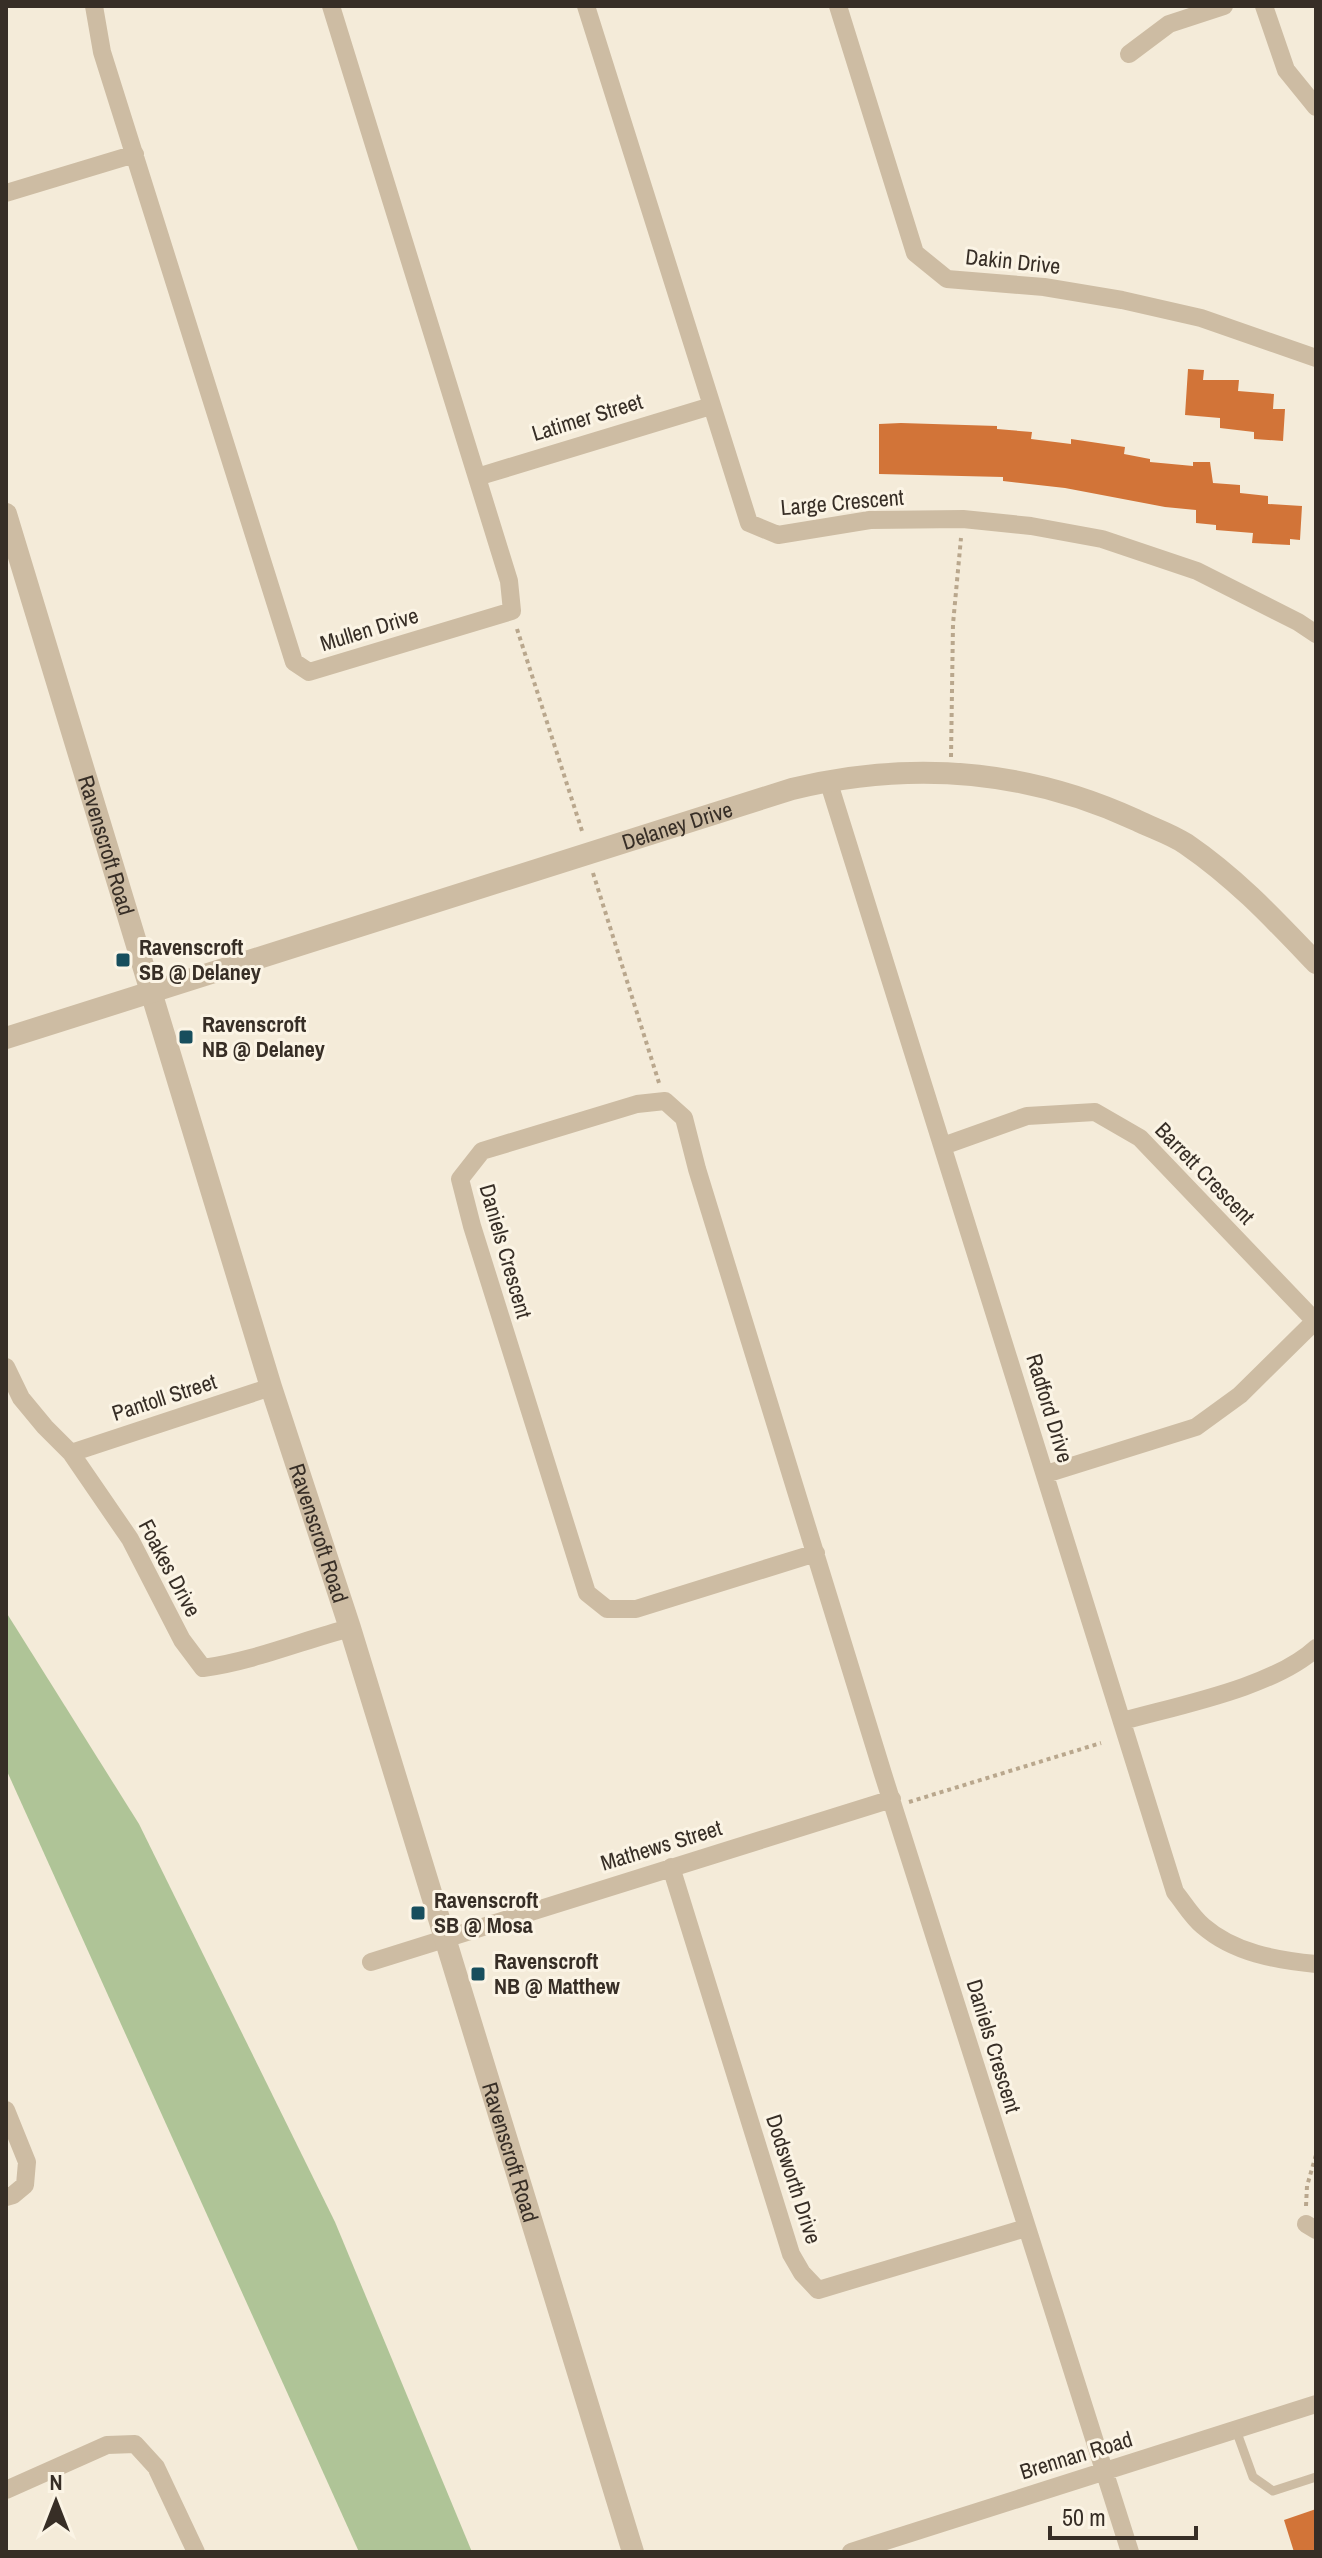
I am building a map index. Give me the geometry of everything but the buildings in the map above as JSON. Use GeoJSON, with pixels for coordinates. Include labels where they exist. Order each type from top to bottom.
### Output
{"type":"FeatureCollection","features":[{"type":"Feature","properties":{"kind":"street","name":"Mullen Drive"},"geometry":{"type":"LineString","coordinates":[[94,6],[102,52],[294,662],[309,672],[512,611],[509,581],[331,6]]}},
{"type":"Feature","properties":{"kind":"street","name":"Large Crescent"},"geometry":{"type":"LineString","coordinates":[[586,6],[749,523],[778,535],[870,520],[963,519],[1031,526],[1102,539],[1197,571],[1316,634]]}},
{"type":"Feature","properties":{"kind":"street","name":"Dakin Drive"},"geometry":{"type":"LineString","coordinates":[[838,6],[915,253],[947,279],[1044,287],[1135,303],[1201,318],[1316,358]]}},
{"type":"Feature","properties":{"kind":"street"},"geometry":{"type":"LineString","coordinates":[[1129,54],[1169,24],[1224,6]]}},
{"type":"Feature","properties":{"kind":"street"},"geometry":{"type":"LineString","coordinates":[[1264,6],[1286,70],[1316,107]]}},
{"type":"Feature","properties":{"kind":"street"},"geometry":{"type":"LineString","coordinates":[[6,193],[135,154]]}},
{"type":"Feature","properties":{"kind":"street","name":"Latimer Street"},"geometry":{"type":"LineString","coordinates":[[477,477],[711,406]]}},
{"type":"Feature","properties":{"kind":"street","name":"Ravenscroft Road"},"geometry":{"type":"LineString","coordinates":[[6,514],[271,1387],[350,1628],[633,2552]]}},
{"type":"Feature","properties":{"kind":"street","name":"Delaney Drive"},"geometry":{"type":"LineString","coordinates":[[6,1038],[792,789],[828,780],[886,774],[951,771],[1005,778],[1094,801],[1183,842],[1247,891],[1316,963]]}},
{"type":"Feature","properties":{"kind":"street","name":"Radford Drive"},"geometry":{"type":"LineString","coordinates":[[828,780],[1175,1892],[1201,1925],[1229,1946],[1285,1961],[1316,1964]]}},
{"type":"Feature","properties":{"kind":"street","name":"Daniels Crescent"},"geometry":{"type":"LineString","coordinates":[[816,1553],[636,1609],[607,1609],[587,1593],[460,1179],[482,1151],[637,1104],[665,1101],[684,1118],[697,1169],[816,1553],[892,1799],[1130,2552]]}},
{"type":"Feature","properties":{"kind":"street","name":"Barrett Crescent"},"geometry":{"type":"LineString","coordinates":[[943,1146],[1027,1116],[1095,1112],[1140,1138],[1316,1321]]}},
{"type":"Feature","properties":{"kind":"street"},"geometry":{"type":"LineString","coordinates":[[1046,1474],[1196,1427],[1240,1395],[1316,1321]]}},
{"type":"Feature","properties":{"kind":"street","name":"Foakes Drive"},"geometry":{"type":"LineString","coordinates":[[6,1367],[21,1398],[71,1453],[130,1539],[182,1640],[203,1668],[236,1664],[350,1628]]}},
{"type":"Feature","properties":{"kind":"street","name":"Pantoll Street"},"geometry":{"type":"LineString","coordinates":[[71,1453],[271,1387]]}},
{"type":"Feature","properties":{"kind":"street"},"geometry":{"type":"LineString","coordinates":[[1123,1721],[1262,1681],[1302,1661],[1316,1648]]}},
{"type":"Feature","properties":{"kind":"street","name":"Mathews Street"},"geometry":{"type":"LineString","coordinates":[[371,1962],[892,1799]]}},
{"type":"Feature","properties":{"kind":"street","name":"Dodsworth Drive"},"geometry":{"type":"LineString","coordinates":[[671,1867],[791,2254],[802,2273],[818,2290],[1026,2228]]}},
{"type":"Feature","properties":{"kind":"street"},"geometry":{"type":"LineString","coordinates":[[6,2110],[27,2162],[25,2185],[6,2197]]}},
{"type":"Feature","properties":{"kind":"street","name":"Brennan Road"},"geometry":{"type":"LineString","coordinates":[[851,2552],[1316,2404]]}},
{"type":"Feature","properties":{"kind":"street"},"geometry":{"type":"LineString","coordinates":[[6,2490],[107,2445],[135,2444],[156,2467],[196,2552]]}},
{"type":"Feature","properties":{"kind":"lane"},"geometry":{"type":"LineString","coordinates":[[1236,2430],[1253,2477],[1273,2491],[1316,2477]]}},
{"type":"Feature","properties":{"kind":"path"},"geometry":{"type":"LineString","coordinates":[[951,771],[953,624],[963,519]]}},
{"type":"Feature","properties":{"kind":"path"},"geometry":{"type":"LineString","coordinates":[[892,1799],[911,1802],[1101,1743]]}},
{"type":"Feature","properties":{"kind":"path"},"geometry":{"type":"LineString","coordinates":[[1311,2227],[1307,2186],[1316,2155]]}},
{"type":"Feature","properties":{"kind":"green space"},"geometry":{"type":"Polygon","coordinates":[[[6,1612],[139,1824],[335,2222],[472,2552],[359,2552],[6,1769],[6,1612]]]}},
{"type":"Feature","properties":{"kind":"place","name":"Ravenscroft SB @ Delaney"},"geometry":{"type":"Point","coordinates":[123,960]}},
{"type":"Feature","properties":{"kind":"place","name":"Ravenscroft NB @ Delaney"},"geometry":{"type":"Point","coordinates":[186,1037]}},
{"type":"Feature","properties":{"kind":"place","name":"Ravenscroft SB @ Mosa"},"geometry":{"type":"Point","coordinates":[418,1913]}},
{"type":"Feature","properties":{"kind":"place","name":"Ravenscroft NB @ Matthew"},"geometry":{"type":"Point","coordinates":[478,1974]}}]}
